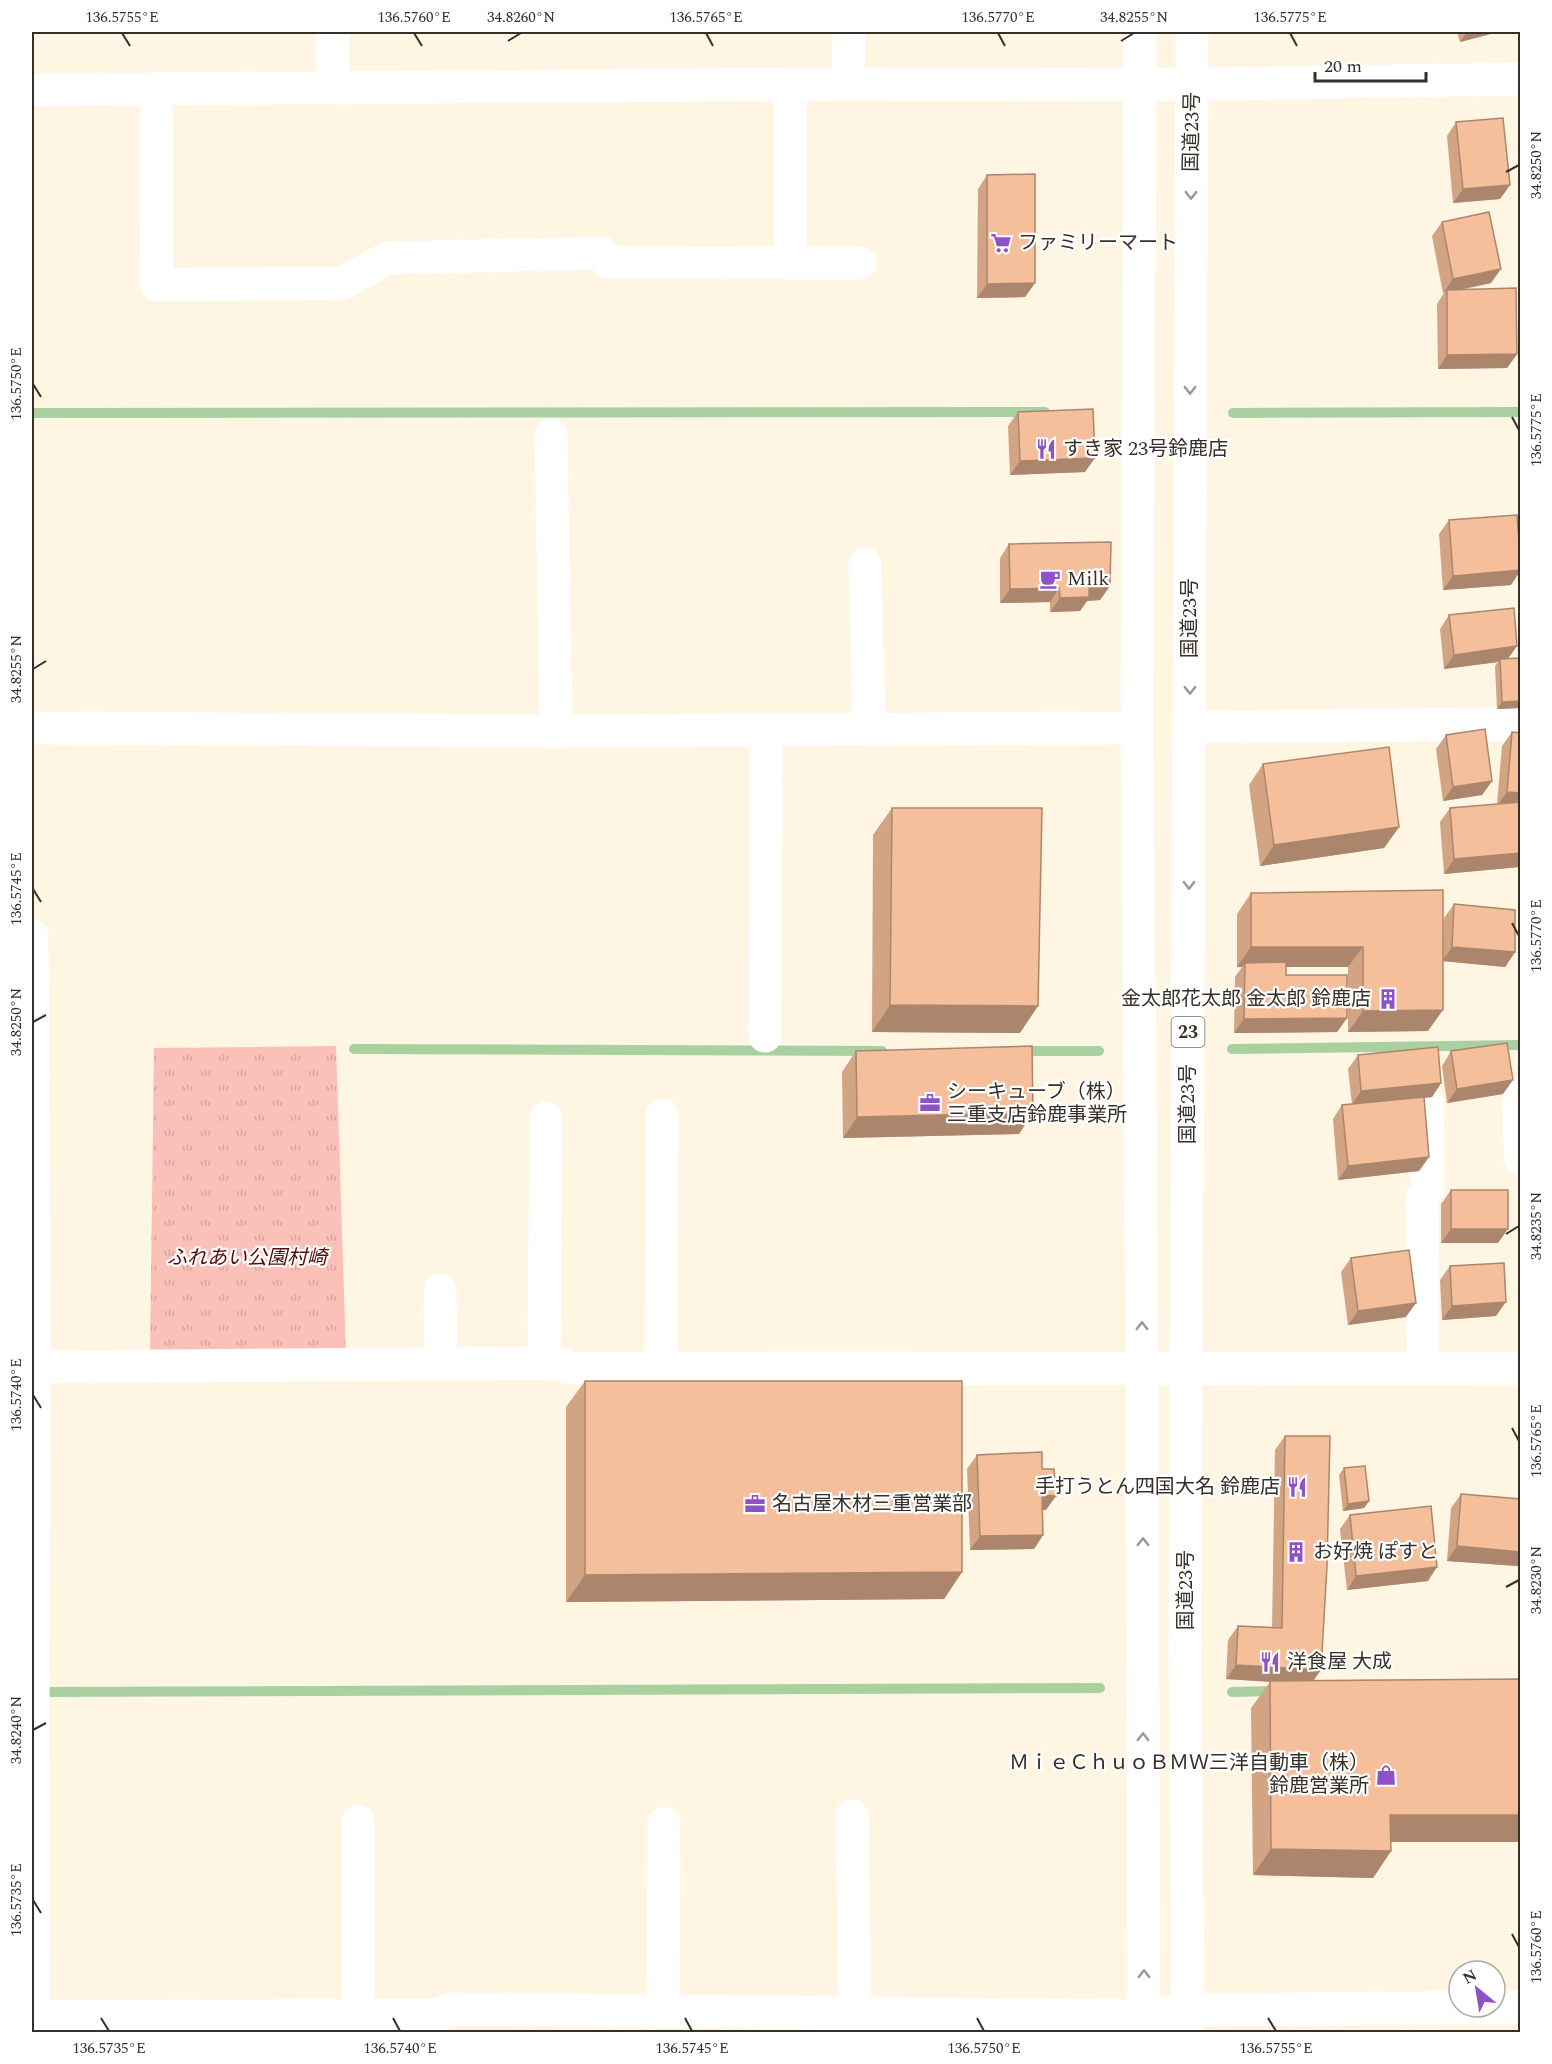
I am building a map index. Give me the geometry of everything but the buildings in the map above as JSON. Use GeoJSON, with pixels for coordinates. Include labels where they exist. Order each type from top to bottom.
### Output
{"type":"FeatureCollection","features":[{"type":"Feature","properties":{"kind":"main road"},"geometry":{"type":"LineString","coordinates":[[333,32],[333,88]]}},
{"type":"Feature","properties":{"kind":"main road"},"geometry":{"type":"LineString","coordinates":[[848,84],[849,32]]}},
{"type":"Feature","properties":{"kind":"main road"},"geometry":{"type":"LineString","coordinates":[[1140,32],[1137,728],[1144,2024]]}},
{"type":"Feature","properties":{"kind":"main road","name":"国道23号"},"geometry":{"type":"LineString","coordinates":[[1188,2021],[1185,1660],[1192,32]]}},
{"type":"Feature","properties":{"kind":"main road"},"geometry":{"type":"LineString","coordinates":[[32,90],[848,84],[1193,85],[1521,79]]}},
{"type":"Feature","properties":{"kind":"main road"},"geometry":{"type":"LineString","coordinates":[[790,86],[790,263]]}},
{"type":"Feature","properties":{"kind":"main road"},"geometry":{"type":"LineString","coordinates":[[156,88],[157,285],[343,283],[388,258],[602,253],[608,262],[860,263]]}},
{"type":"Feature","properties":{"kind":"main road"},"geometry":{"type":"LineString","coordinates":[[551,435],[556,731]]}},
{"type":"Feature","properties":{"kind":"main road"},"geometry":{"type":"LineString","coordinates":[[865,564],[869,729]]}},
{"type":"Feature","properties":{"kind":"main road"},"geometry":{"type":"LineString","coordinates":[[1190,727],[1521,724]]}},
{"type":"Feature","properties":{"kind":"main road"},"geometry":{"type":"LineString","coordinates":[[32,728],[556,731],[1137,728]]}},
{"type":"Feature","properties":{"kind":"main road"},"geometry":{"type":"LineString","coordinates":[[765,1036],[766,730]]}},
{"type":"Feature","properties":{"kind":"main road"},"geometry":{"type":"LineString","coordinates":[[32,936],[33,2022],[358,2014],[438,2024],[451,2009],[855,2012],[1144,2024],[1521,2007]]}},
{"type":"Feature","properties":{"kind":"main road"},"geometry":{"type":"LineString","coordinates":[[1519,1093],[1521,1159]]}},
{"type":"Feature","properties":{"kind":"main road"},"geometry":{"type":"LineString","coordinates":[[1423,1369],[1422,1199],[1428,1190],[1427,1104]]}},
{"type":"Feature","properties":{"kind":"main road"},"geometry":{"type":"LineString","coordinates":[[661,1368],[662,1116]]}},
{"type":"Feature","properties":{"kind":"main road"},"geometry":{"type":"LineString","coordinates":[[544,1363],[546,1118]]}},
{"type":"Feature","properties":{"kind":"main road"},"geometry":{"type":"LineString","coordinates":[[440,1290],[441,1364]]}},
{"type":"Feature","properties":{"kind":"main road"},"geometry":{"type":"LineString","coordinates":[[33,1367],[544,1363],[560,1364],[569,1368],[1521,1369]]}},
{"type":"Feature","properties":{"kind":"main road"},"geometry":{"type":"LineString","coordinates":[[852,1816],[855,2012]]}},
{"type":"Feature","properties":{"kind":"main road"},"geometry":{"type":"LineString","coordinates":[[358,1821],[358,2014]]}},
{"type":"Feature","properties":{"kind":"main road"},"geometry":{"type":"LineString","coordinates":[[663,2010],[664,1824]]}},
{"type":"Feature","properties":{"kind":"green space","name":"ふれあい公園村崎"},"geometry":{"type":"Polygon","coordinates":[[[336,1046],[346,1356],[150,1354],[154,1048],[336,1046]]]}},
{"type":"Feature","properties":{"kind":"waterway"},"geometry":{"type":"LineString","coordinates":[[32,413],[1045,412]]}},
{"type":"Feature","properties":{"kind":"waterway"},"geometry":{"type":"LineString","coordinates":[[1233,413],[1520,412]]}},
{"type":"Feature","properties":{"kind":"waterway"},"geometry":{"type":"LineString","coordinates":[[1232,1049],[1520,1045]]}},
{"type":"Feature","properties":{"kind":"waterway"},"geometry":{"type":"LineString","coordinates":[[354,1049],[882,1051]]}},
{"type":"Feature","properties":{"kind":"waterway"},"geometry":{"type":"LineString","coordinates":[[1018,1051],[1099,1051]]}},
{"type":"Feature","properties":{"kind":"waterway"},"geometry":{"type":"LineString","coordinates":[[38,1692],[1100,1688]]}},
{"type":"Feature","properties":{"kind":"waterway"},"geometry":{"type":"LineString","coordinates":[[1232,1692],[1277,1691]]}},
{"type":"Feature","properties":{"kind":"place","name":"ファミリーマート"},"geometry":{"type":"Point","coordinates":[1001,243]}},
{"type":"Feature","properties":{"kind":"place","name":"すき家 23号鈴鹿店"},"geometry":{"type":"Point","coordinates":[1046,449]}},
{"type":"Feature","properties":{"kind":"place","name":"Milk"},"geometry":{"type":"Point","coordinates":[1050,579]}},
{"type":"Feature","properties":{"kind":"place","name":"金太郎花太郎 金太郎 鈴鹿店"},"geometry":{"type":"Point","coordinates":[1388,999]}},
{"type":"Feature","properties":{"kind":"place","name":"シーキューブ（株） 三重支店鈴鹿事業所"},"geometry":{"type":"Point","coordinates":[930,1103]}},
{"type":"Feature","properties":{"kind":"place","name":"手打うとん四国大名 鈴鹿店"},"geometry":{"type":"Point","coordinates":[1297,1487]}},
{"type":"Feature","properties":{"kind":"place","name":"名古屋木材三重営業部"},"geometry":{"type":"Point","coordinates":[755,1504]}},
{"type":"Feature","properties":{"kind":"place","name":"お好焼 ぽすと"},"geometry":{"type":"Point","coordinates":[1296,1552]}},
{"type":"Feature","properties":{"kind":"place","name":"洋食屋 大成"},"geometry":{"type":"Point","coordinates":[1270,1662]}},
{"type":"Feature","properties":{"kind":"place","name":"ＭｉｅＣｈｕｏＢＭＷ三洋自動車（株） 鈴鹿営業所"},"geometry":{"type":"Point","coordinates":[1386,1775]}}]}
